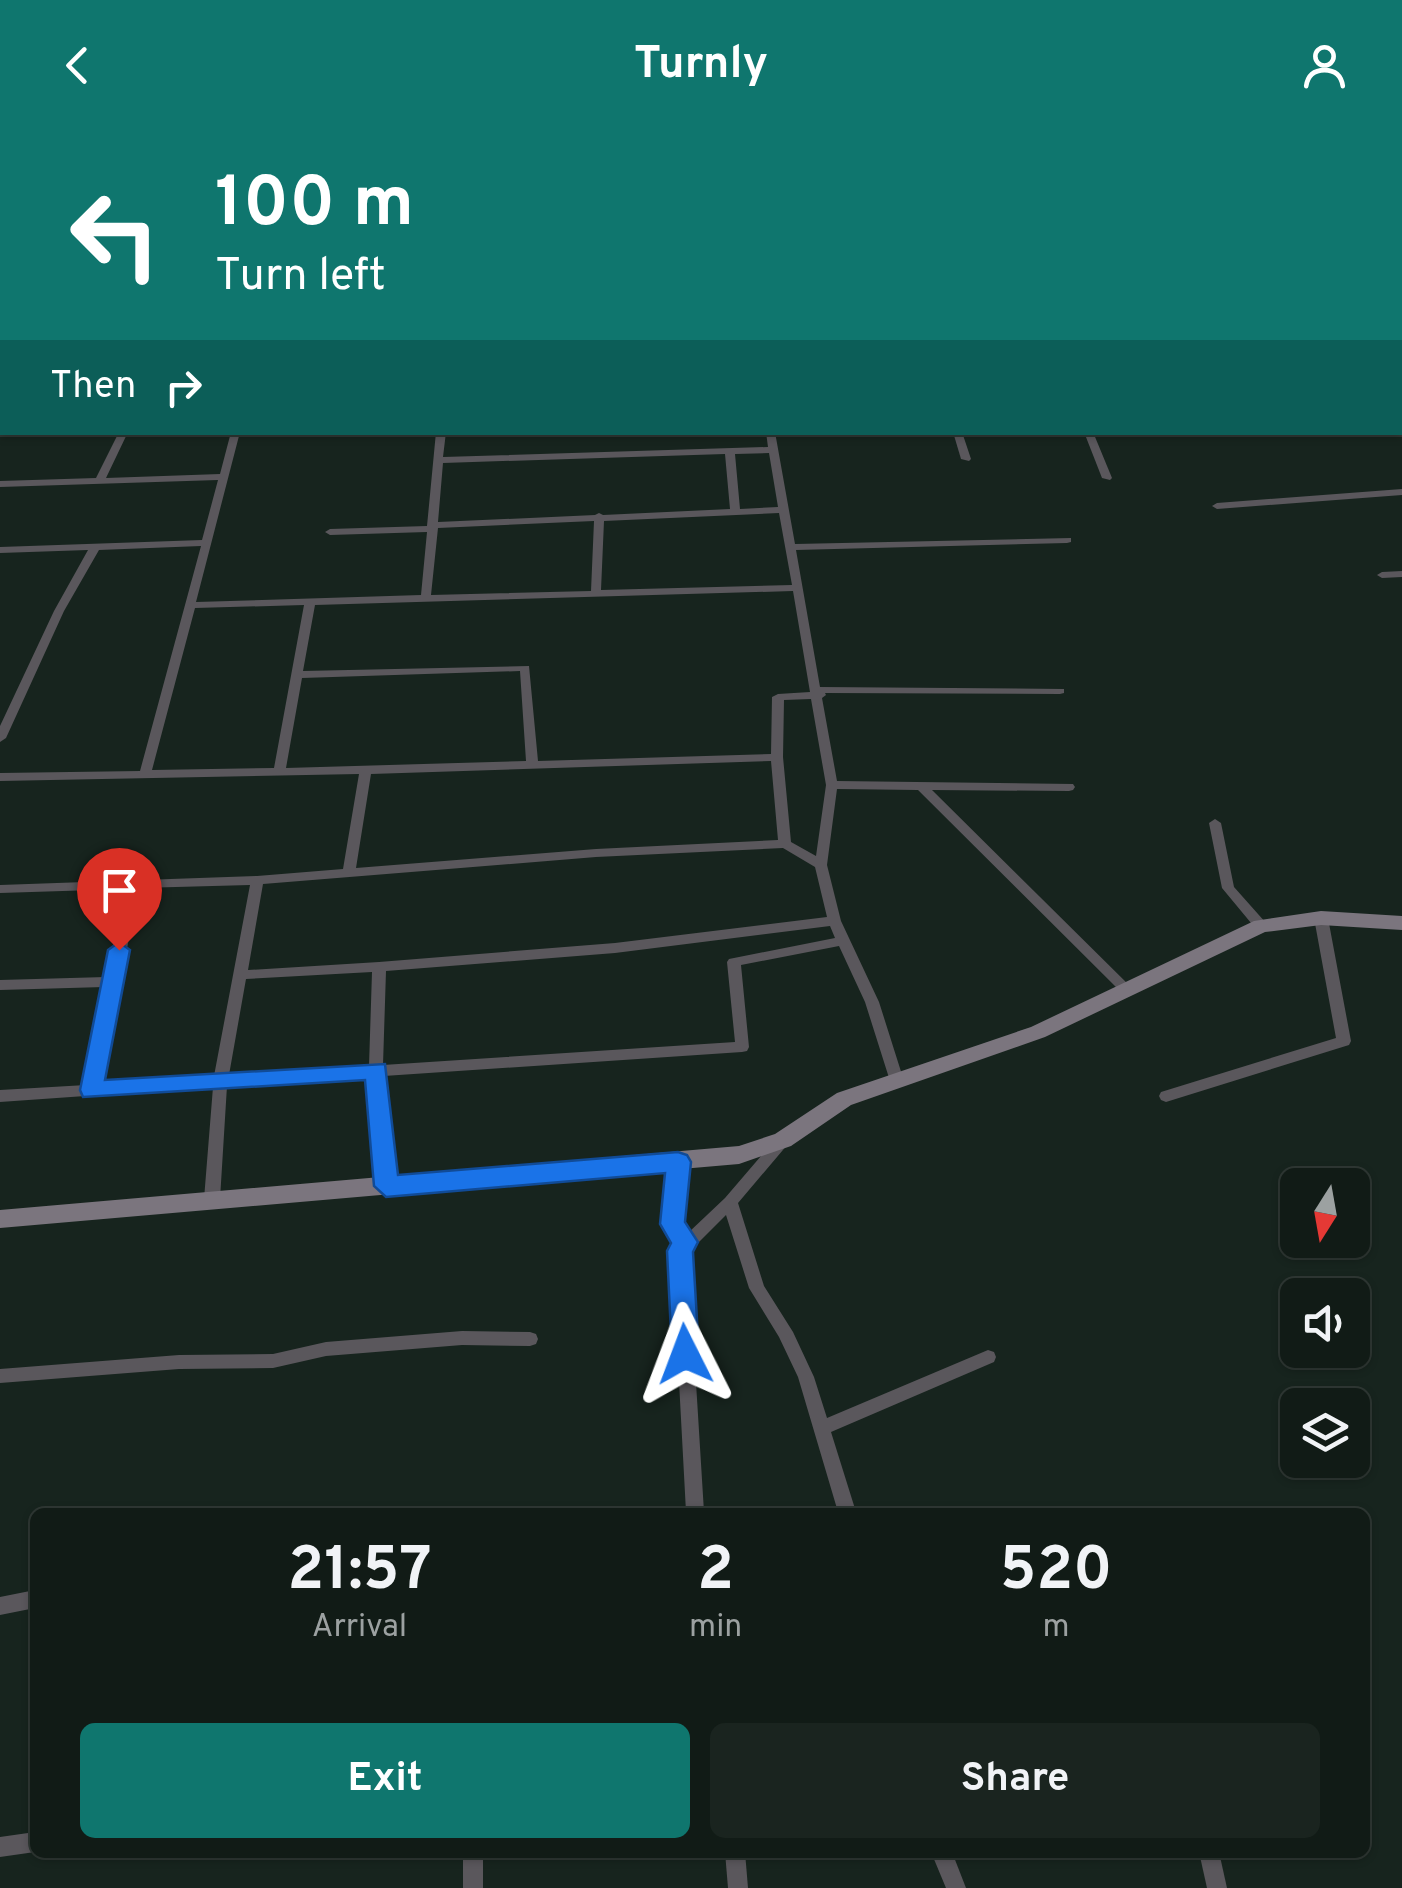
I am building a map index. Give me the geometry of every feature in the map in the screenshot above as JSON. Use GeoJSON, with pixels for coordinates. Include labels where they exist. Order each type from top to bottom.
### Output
{"type":"FeatureCollection","features":[{"type":"Feature","properties":{"kind":"street"},"geometry":{"type":"LineString","coordinates":[[100,480],[122,435]]}},
{"type":"Feature","properties":{"kind":"street"},"geometry":{"type":"LineString","coordinates":[[146,771],[235,435]]}},
{"type":"Feature","properties":{"kind":"street"},"geometry":{"type":"LineString","coordinates":[[426,597],[441,435]]}},
{"type":"Feature","properties":{"kind":"street"},"geometry":{"type":"LineString","coordinates":[[770,435],[820,693],[832,785],[821,866],[834,921],[872,1002],[896,1081]]}},
{"type":"Feature","properties":{"kind":"street"},"geometry":{"type":"LineString","coordinates":[[958,435],[966,459]]}},
{"type":"Feature","properties":{"kind":"street"},"geometry":{"type":"LineString","coordinates":[[1089,435],[1106,478]]}},
{"type":"Feature","properties":{"kind":"street"},"geometry":{"type":"LineString","coordinates":[[438,460],[773,450]]}},
{"type":"Feature","properties":{"kind":"street"},"geometry":{"type":"LineString","coordinates":[[730,452],[735,512]]}},
{"type":"Feature","properties":{"kind":"street"},"geometry":{"type":"LineString","coordinates":[[0,484],[224,477]]}},
{"type":"Feature","properties":{"kind":"street"},"geometry":{"type":"LineString","coordinates":[[1216,506],[1402,492]]}},
{"type":"Feature","properties":{"kind":"street"},"geometry":{"type":"LineString","coordinates":[[330,532],[599,516],[786,510]]}},
{"type":"Feature","properties":{"kind":"street"},"geometry":{"type":"LineString","coordinates":[[596,593],[599,516]]}},
{"type":"Feature","properties":{"kind":"street"},"geometry":{"type":"LineString","coordinates":[[792,546],[1067,540]]}},
{"type":"Feature","properties":{"kind":"street"},"geometry":{"type":"LineString","coordinates":[[0,550],[207,543]]}},
{"type":"Feature","properties":{"kind":"street"},"geometry":{"type":"LineString","coordinates":[[0,738],[59,611],[96,547]]}},
{"type":"Feature","properties":{"kind":"street"},"geometry":{"type":"LineString","coordinates":[[1382,576],[1402,574]]}},
{"type":"Feature","properties":{"kind":"street"},"geometry":{"type":"LineString","coordinates":[[192,605],[798,588]]}},
{"type":"Feature","properties":{"kind":"street"},"geometry":{"type":"LineString","coordinates":[[279,772],[310,602]]}},
{"type":"Feature","properties":{"kind":"street"},"geometry":{"type":"LineString","coordinates":[[295,676],[526,668],[532,763]]}},
{"type":"Feature","properties":{"kind":"street"},"geometry":{"type":"LineString","coordinates":[[785,844],[777,757],[778,698],[820,693],[1060,691]]}},
{"type":"Feature","properties":{"kind":"street"},"geometry":{"type":"LineString","coordinates":[[0,777],[777,757]]}},
{"type":"Feature","properties":{"kind":"street"},"geometry":{"type":"LineString","coordinates":[[349,872],[366,770]]}},
{"type":"Feature","properties":{"kind":"street"},"geometry":{"type":"LineString","coordinates":[[832,785],[1069,786]]}},
{"type":"Feature","properties":{"kind":"street"},"geometry":{"type":"LineString","coordinates":[[921,786],[1128,990]]}},
{"type":"Feature","properties":{"kind":"street"},"geometry":{"type":"LineString","coordinates":[[1216,823],[1228,888],[1261,926]]}},
{"type":"Feature","properties":{"kind":"street"},"geometry":{"type":"LineString","coordinates":[[0,890],[257,880],[596,853],[785,844],[821,866]]}},
{"type":"Feature","properties":{"kind":"street"},"geometry":{"type":"LineString","coordinates":[[212,1199],[220,1084],[257,880]]}},
{"type":"Feature","properties":{"kind":"street"},"geometry":{"type":"LineString","coordinates":[[92,1090],[133,886]]}},
{"type":"Feature","properties":{"kind":"street"},"geometry":{"type":"LineString","coordinates":[[1166,1096],[1344,1041],[1321,918]]}},
{"type":"Feature","properties":{"kind":"street"},"geometry":{"type":"LineString","coordinates":[[695,1508],[680,1251],[730,1202],[783,1140],[828,1107],[1038,1032],[1261,926],[1321,918],[1402,924]]}},
{"type":"Feature","properties":{"kind":"street"},"geometry":{"type":"LineString","coordinates":[[240,975],[632,946],[834,921]]}},
{"type":"Feature","properties":{"kind":"street"},"geometry":{"type":"LineString","coordinates":[[0,1096],[742,1047],[734,962],[843,941]]}},
{"type":"Feature","properties":{"kind":"street"},"geometry":{"type":"LineString","coordinates":[[379,967],[376,1071],[386,1186]]}},
{"type":"Feature","properties":{"kind":"street"},"geometry":{"type":"LineString","coordinates":[[0,985],[112,982]]}},
{"type":"Feature","properties":{"kind":"street"},"geometry":{"type":"LineString","coordinates":[[0,1218],[678,1162],[740,1155],[783,1140]]}},
{"type":"Feature","properties":{"kind":"street"},"geometry":{"type":"LineString","coordinates":[[678,1162],[672,1224],[685,1242]]}},
{"type":"Feature","properties":{"kind":"street"},"geometry":{"type":"LineString","coordinates":[[730,1202],[757,1288],[785,1332],[822,1428],[846,1508]]}},
{"type":"Feature","properties":{"kind":"street"},"geometry":{"type":"LineString","coordinates":[[0,1376],[179,1362],[273,1360],[326,1349],[426,1340],[530,1340]]}},
{"type":"Feature","properties":{"kind":"street"},"geometry":{"type":"LineString","coordinates":[[822,1428],[988,1357]]}},
{"type":"Feature","properties":{"kind":"street"},"geometry":{"type":"LineString","coordinates":[[0,1606],[30,1601]]}},
{"type":"Feature","properties":{"kind":"street"},"geometry":{"type":"LineString","coordinates":[[0,1847],[30,1843]]}},
{"type":"Feature","properties":{"kind":"street"},"geometry":{"type":"LineString","coordinates":[[473,1858],[473,1888]]}},
{"type":"Feature","properties":{"kind":"street"},"geometry":{"type":"LineString","coordinates":[[736,1858],[738,1888]]}},
{"type":"Feature","properties":{"kind":"street"},"geometry":{"type":"LineString","coordinates":[[944,1858],[956,1888]]}},
{"type":"Feature","properties":{"kind":"street"},"geometry":{"type":"LineString","coordinates":[[1210,1858],[1218,1888]]}},
{"type":"Feature","properties":{"kind":"route"},"geometry":{"type":"LineString","coordinates":[[119,950],[92,1090],[376,1071],[386,1186],[678,1162],[672,1224],[685,1242],[680,1251],[685,1354]]}}]}
